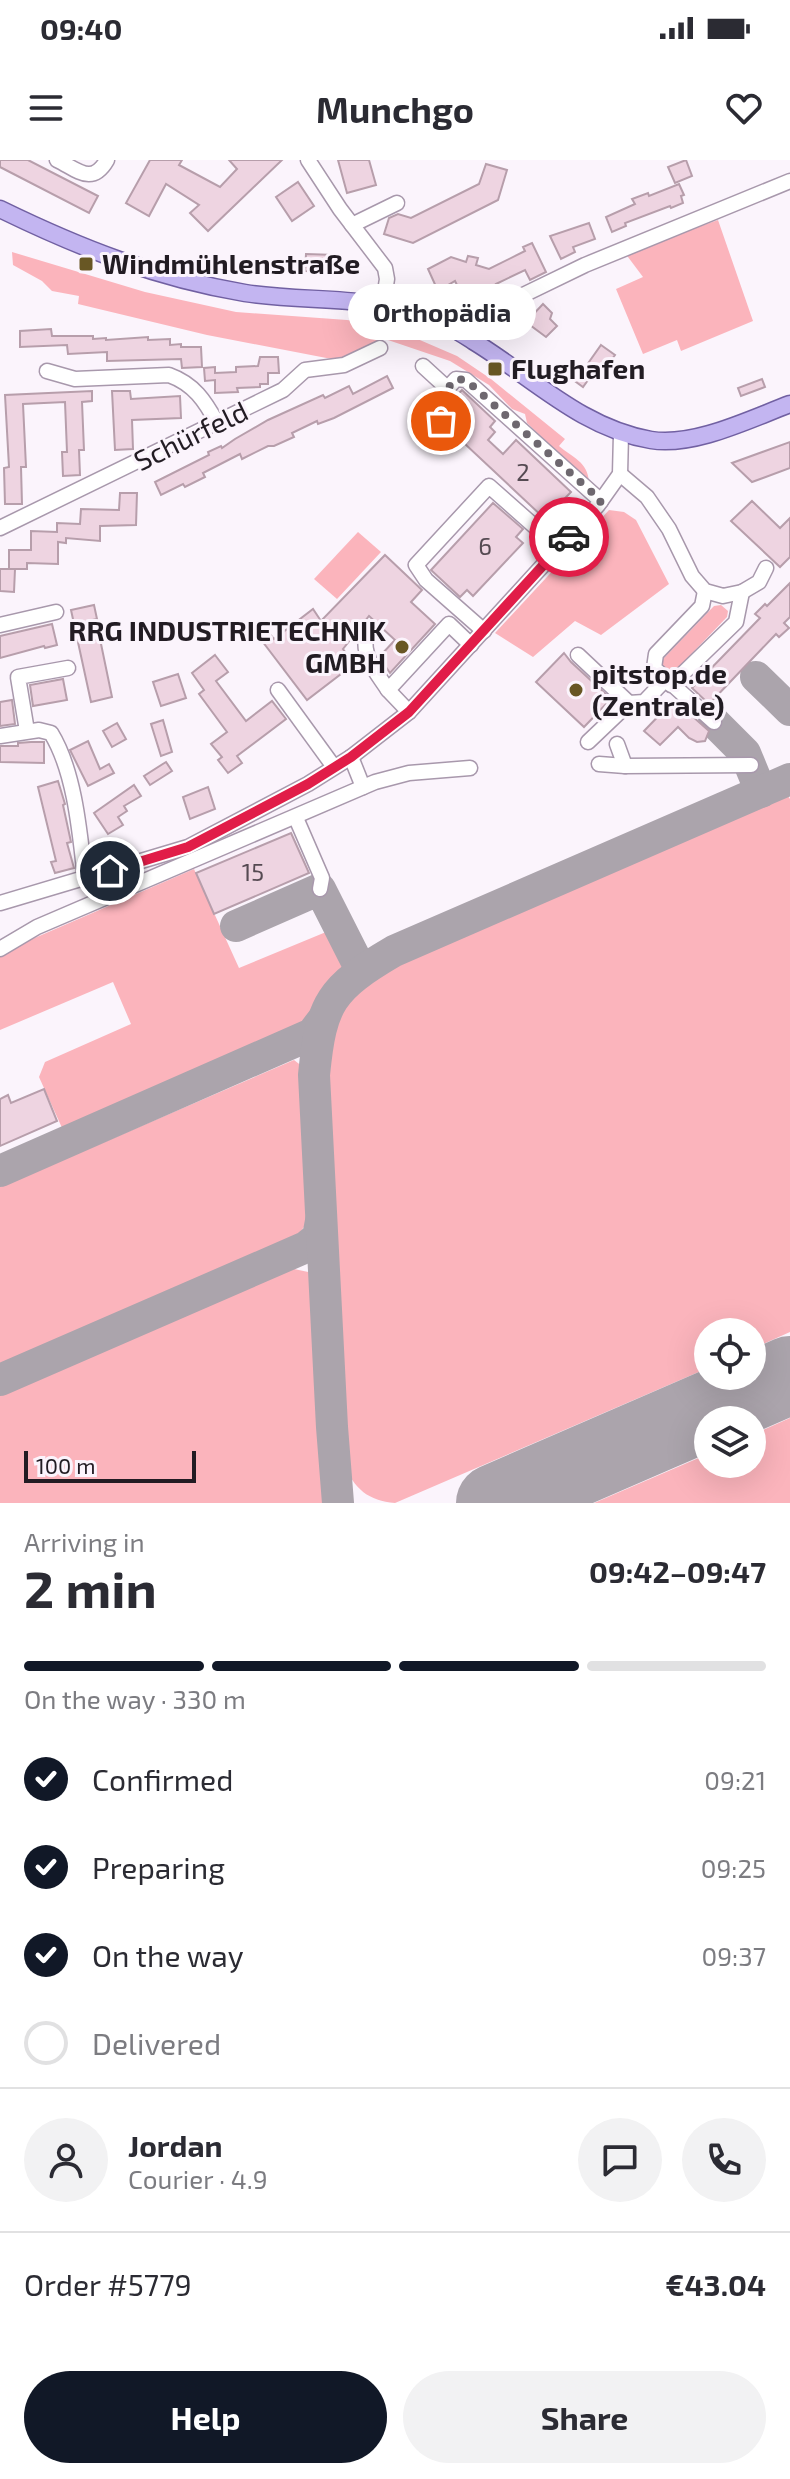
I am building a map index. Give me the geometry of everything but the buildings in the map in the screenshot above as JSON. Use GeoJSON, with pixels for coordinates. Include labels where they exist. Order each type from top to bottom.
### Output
{"type":"FeatureCollection","features":[{"type":"Feature","properties":{"kind":"main road"},"geometry":{"type":"LineString","coordinates":[[0,209],[85,249],[164,277],[247,293],[351,299],[383,304],[432,318],[465,336],[576,411],[621,434],[655,441],[681,440],[704,435],[790,404]]}},
{"type":"Feature","properties":{"kind":"street"},"geometry":{"type":"LineString","coordinates":[[57,160],[87,175],[102,170],[107,160]]}},
{"type":"Feature","properties":{"kind":"street"},"geometry":{"type":"LineString","coordinates":[[308,160],[385,268],[387,279],[383,304]]}},
{"type":"Feature","properties":{"kind":"street"},"geometry":{"type":"LineString","coordinates":[[465,336],[484,314],[572,271],[790,181]]}},
{"type":"Feature","properties":{"kind":"street"},"geometry":{"type":"LineString","coordinates":[[352,225],[397,203]]}},
{"type":"Feature","properties":{"kind":"street","name":"Schürfeld"},"geometry":{"type":"LineString","coordinates":[[0,528],[283,390],[305,370],[344,365],[380,348]]}},
{"type":"Feature","properties":{"kind":"street"},"geometry":{"type":"LineString","coordinates":[[423,366],[447,388]]}},
{"type":"Feature","properties":{"kind":"street"},"geometry":{"type":"LineString","coordinates":[[47,371],[75,379],[169,375],[194,388],[217,423]]}},
{"type":"Feature","properties":{"kind":"street"},"geometry":{"type":"LineString","coordinates":[[441,421],[434,413],[436,401],[456,379],[466,380],[601,501]]}},
{"type":"Feature","properties":{"kind":"street"},"geometry":{"type":"LineString","coordinates":[[0,903],[188,847],[308,784],[351,757],[409,712],[601,501],[620,474],[621,434]]}},
{"type":"Feature","properties":{"kind":"street"},"geometry":{"type":"LineString","coordinates":[[620,474],[647,497],[669,529],[692,576],[705,591],[723,596],[742,592],[759,582],[766,568]]}},
{"type":"Feature","properties":{"kind":"street"},"geometry":{"type":"LineString","coordinates":[[484,631],[426,580],[416,565],[489,486],[559,548]]}},
{"type":"Feature","properties":{"kind":"street"},"geometry":{"type":"LineString","coordinates":[[705,591],[702,606],[656,654],[654,668],[714,722]]}},
{"type":"Feature","properties":{"kind":"street"},"geometry":{"type":"LineString","coordinates":[[588,742],[629,703],[644,702],[736,622],[742,592]]}},
{"type":"Feature","properties":{"kind":"street"},"geometry":{"type":"LineString","coordinates":[[0,625],[56,612]]}},
{"type":"Feature","properties":{"kind":"street"},"geometry":{"type":"LineString","coordinates":[[388,690],[449,624],[471,645]]}},
{"type":"Feature","properties":{"kind":"street"},"geometry":{"type":"LineString","coordinates":[[366,636],[368,658],[388,690],[409,712]]}},
{"type":"Feature","properties":{"kind":"street"},"geometry":{"type":"LineString","coordinates":[[578,655],[629,703]]}},
{"type":"Feature","properties":{"kind":"street"},"geometry":{"type":"LineString","coordinates":[[27,731],[18,677],[68,668]]}},
{"type":"Feature","properties":{"kind":"street"},"geometry":{"type":"LineString","coordinates":[[278,690],[334,767]]}},
{"type":"Feature","properties":{"kind":"street"},"geometry":{"type":"LineString","coordinates":[[0,736],[39,730],[51,733],[58,744],[78,813],[85,879]]}},
{"type":"Feature","properties":{"kind":"street"},"geometry":{"type":"LineString","coordinates":[[617,744],[625,766]]}},
{"type":"Feature","properties":{"kind":"street"},"geometry":{"type":"LineString","coordinates":[[351,757],[363,787]]}},
{"type":"Feature","properties":{"kind":"street"},"geometry":{"type":"LineString","coordinates":[[599,764],[751,765]]}},
{"type":"Feature","properties":{"kind":"street"},"geometry":{"type":"LineString","coordinates":[[0,949],[37,927],[363,787],[409,773],[470,768]]}},
{"type":"Feature","properties":{"kind":"street"},"geometry":{"type":"LineString","coordinates":[[296,818],[322,878],[320,889]]}},
{"type":"Feature","properties":{"kind":"shaded area"},"geometry":{"type":"Polygon","coordinates":[[[718,220],[753,321],[681,351],[677,340],[643,354],[616,289],[643,277],[625,253],[718,220]]]}},
{"type":"Feature","properties":{"kind":"shaded area"},"geometry":{"type":"Polygon","coordinates":[[[12,252],[145,292],[236,312],[385,325],[457,356],[491,379],[565,439],[559,446],[586,469],[589,482],[527,423],[525,414],[512,409],[489,385],[450,361],[385,339],[342,361],[207,335],[78,304],[79,296],[52,291],[42,281],[13,265],[12,252]]]}},
{"type":"Feature","properties":{"kind":"shaded area"},"geometry":{"type":"Polygon","coordinates":[[[609,510],[624,512],[636,520],[669,584],[601,635],[575,621],[533,657],[495,633],[609,510]]]}},
{"type":"Feature","properties":{"kind":"shaded area"},"geometry":{"type":"Polygon","coordinates":[[[358,532],[381,552],[337,599],[314,579],[358,532]]]}},
{"type":"Feature","properties":{"kind":"shaded area"},"geometry":{"type":"Polygon","coordinates":[[[721,605],[728,611],[727,617],[674,672],[667,671],[663,659],[714,606],[721,605]]]}},
{"type":"Feature","properties":{"kind":"shaded area"},"geometry":{"type":"Polygon","coordinates":[[[786,793],[790,799],[790,1332],[766,1343],[766,1318],[694,1318],[694,1374],[395,1503],[377,1500],[364,1492],[344,1464],[329,1084],[333,1040],[342,1011],[361,988],[397,961],[786,793]]]}},
{"type":"Feature","properties":{"kind":"shaded area"},"geometry":{"type":"Polygon","coordinates":[[[194,869],[239,968],[326,932],[342,966],[340,977],[301,1027],[63,1130],[39,1077],[45,1062],[131,1024],[113,982],[0,1030],[0,953],[194,869]]]}},
{"type":"Feature","properties":{"kind":"shaded area"},"geometry":{"type":"Polygon","coordinates":[[[294,1060],[303,1067],[310,1219],[295,1239],[0,1367],[0,1187],[294,1060]]]}},
{"type":"Feature","properties":{"kind":"shaded area"},"geometry":{"type":"Polygon","coordinates":[[[294,1269],[313,1273],[325,1503],[0,1503],[0,1394],[294,1269]]]}},
{"type":"Feature","properties":{"kind":"shaded area"},"geometry":{"type":"Polygon","coordinates":[[[790,1418],[790,1503],[594,1503],[694,1460],[694,1478],[766,1478],[766,1429],[790,1418]]]}},
{"type":"Feature","properties":{"kind":"taxiway"},"geometry":{"type":"LineString","coordinates":[[756,677],[790,710]]}},
{"type":"Feature","properties":{"kind":"taxiway"},"geometry":{"type":"LineString","coordinates":[[714,722],[745,753],[761,792]]}},
{"type":"Feature","properties":{"kind":"taxiway"},"geometry":{"type":"LineString","coordinates":[[338,1503],[314,1075],[321,1030],[333,1000],[356,976],[394,951],[790,779]]}},
{"type":"Feature","properties":{"kind":"taxiway"},"geometry":{"type":"LineString","coordinates":[[236,926],[320,889],[361,970]]}},
{"type":"Feature","properties":{"kind":"taxiway"},"geometry":{"type":"LineString","coordinates":[[0,1171],[312,1034],[321,1022]]}},
{"type":"Feature","properties":{"kind":"taxiway"},"geometry":{"type":"LineString","coordinates":[[0,1380],[306,1247],[318,1237],[321,1221]]}},
{"type":"Feature","properties":{"kind":"runway"},"geometry":{"type":"LineString","coordinates":[[495,1503],[790,1375]]}},
{"type":"Feature","properties":{"kind":"way so far"},"geometry":{"type":"LineString","coordinates":[[441,421],[434,413],[436,401],[456,379],[466,380],[595,495],[601,501],[569,537]]}},
{"type":"Feature","properties":{"kind":"place","name":"Windmühlenstraße"},"geometry":{"type":"Point","coordinates":[86,264]}},
{"type":"Feature","properties":{"kind":"place","name":"Flughafen"},"geometry":{"type":"Point","coordinates":[495,369]}},
{"type":"Feature","properties":{"kind":"place","name":"Orthopädia"},"geometry":{"type":"Point","coordinates":[441,421]}},
{"type":"Feature","properties":{"kind":"place","name":"RRG INDUSTRIETECHNIK GMBH"},"geometry":{"type":"Point","coordinates":[402,647]}},
{"type":"Feature","properties":{"kind":"place","name":"pitstop.de (Zentrale)"},"geometry":{"type":"Point","coordinates":[576,690]}},
{"type":"Feature","properties":{"kind":"route"},"geometry":{"type":"LineString","coordinates":[[110,871],[188,847],[308,784],[351,757],[409,712],[569,537]]}}]}
